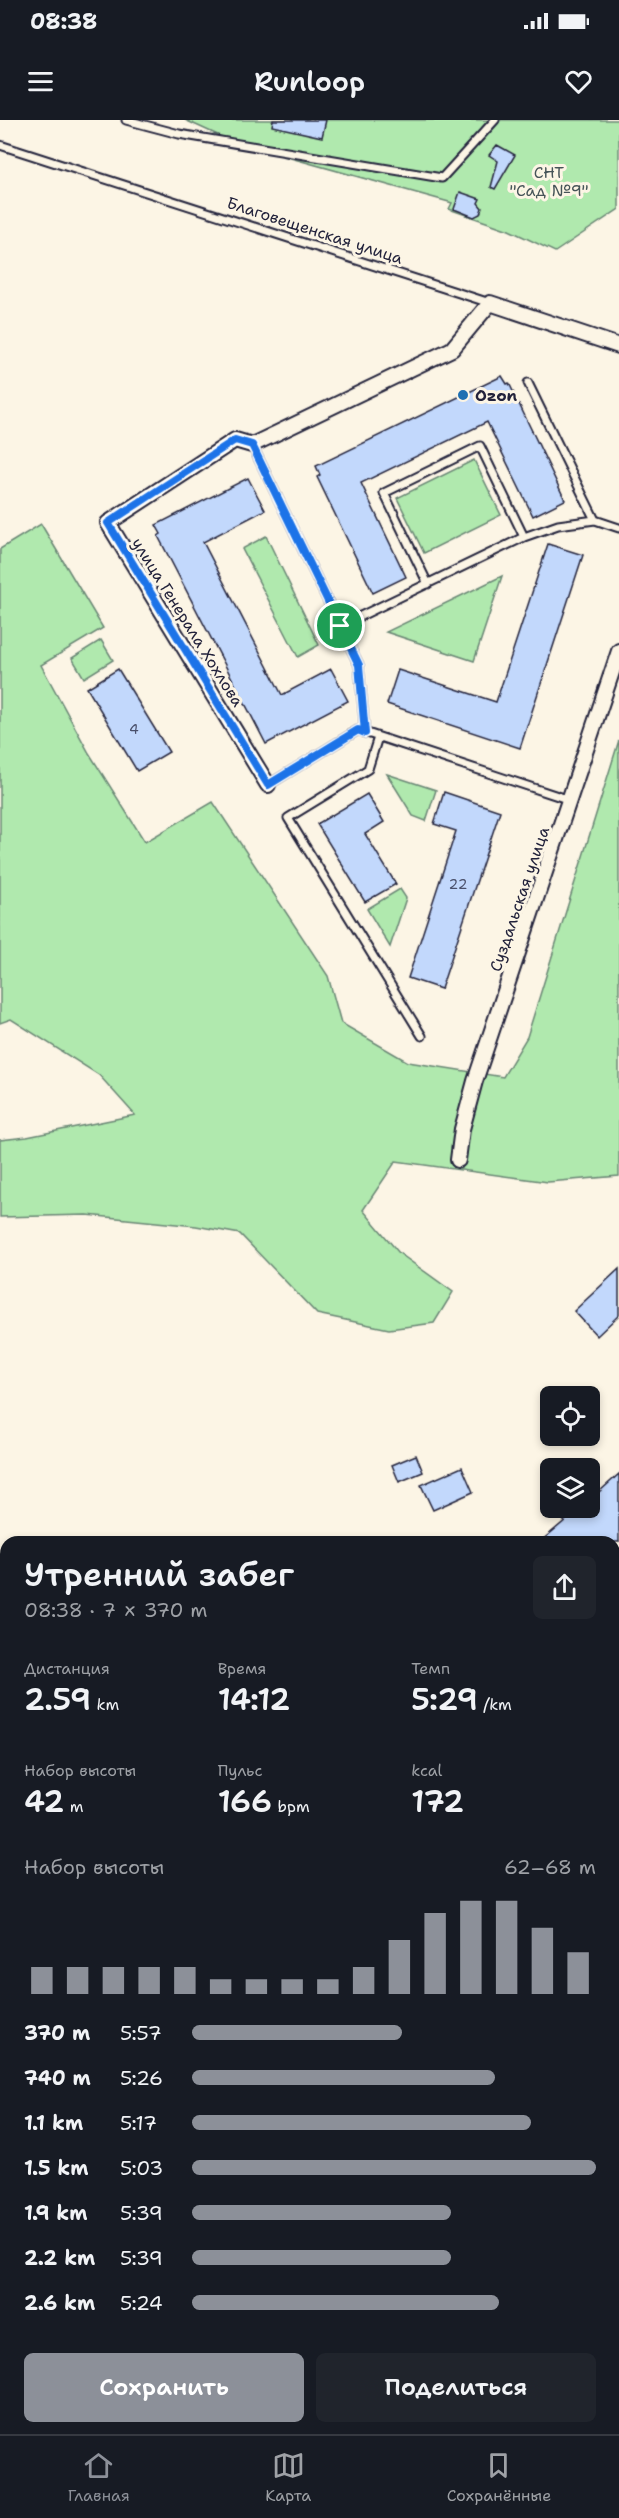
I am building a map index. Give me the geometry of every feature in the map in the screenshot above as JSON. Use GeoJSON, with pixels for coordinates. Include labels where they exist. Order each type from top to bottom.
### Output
{"type":"FeatureCollection","features":[{"type":"Feature","properties":{"kind":"street","name":"Благовещенская улица"},"geometry":{"type":"LineString","coordinates":[[490,303],[619,346]]}},
{"type":"Feature","properties":{"kind":"street","name":"улица Генерала Хохлова"},"geometry":{"type":"LineString","coordinates":[[268,785],[108,523],[235,440],[252,445],[452,349],[490,303]]}},
{"type":"Feature","properties":{"kind":"street","name":"Суздальская улица"},"geometry":{"type":"LineString","coordinates":[[458,1160],[462,1130],[475,1081],[619,651]]}},
{"type":"Feature","properties":{"kind":"lane"},"geometry":{"type":"LineString","coordinates":[[126,120],[179,134],[442,178],[495,120]]}},
{"type":"Feature","properties":{"kind":"lane","name":"Благовещенская улица"},"geometry":{"type":"LineString","coordinates":[[0,145],[490,303]]}},
{"type":"Feature","properties":{"kind":"lane"},"geometry":{"type":"LineString","coordinates":[[528,383],[595,520]]}},
{"type":"Feature","properties":{"kind":"lane"},"geometry":{"type":"LineString","coordinates":[[252,445],[359,665],[365,733]]}},
{"type":"Feature","properties":{"kind":"lane"},"geometry":{"type":"LineString","coordinates":[[428,584],[384,493],[480,447],[524,537]]}},
{"type":"Feature","properties":{"kind":"lane"},"geometry":{"type":"LineString","coordinates":[[340,626],[524,537],[558,525],[595,520],[619,528]]}},
{"type":"Feature","properties":{"kind":"lane"},"geometry":{"type":"LineString","coordinates":[[268,785],[358,730],[570,800]]}},
{"type":"Feature","properties":{"kind":"lane"},"geometry":{"type":"LineString","coordinates":[[378,737],[368,769],[288,818],[422,1036]]}},
{"type":"Feature","properties":{"kind":"green space","name":"СНТ \"Сад №9\""},"geometry":{"type":"Polygon","coordinates":[[[185,120],[619,120],[619,209],[555,252],[509,230],[449,209],[452,203],[233,142],[185,120]]]}},
{"type":"Feature","properties":{"kind":"green space"},"geometry":{"type":"Polygon","coordinates":[[[474,460],[501,515],[424,553],[397,498],[474,460]]]}},
{"type":"Feature","properties":{"kind":"green space"},"geometry":{"type":"Polygon","coordinates":[[[41,524],[103,628],[41,665],[89,753],[145,842],[213,802],[328,976],[341,1023],[408,1062],[503,1077],[527,1037],[619,740],[619,1176],[548,1182],[396,1161],[363,1210],[399,1253],[453,1292],[434,1323],[389,1329],[317,1314],[240,1234],[196,1226],[87,1215],[0,1217],[0,1140],[27,1137],[135,1115],[99,1075],[11,1019],[0,1023],[0,549],[41,524]]]}},
{"type":"Feature","properties":{"kind":"green space"},"geometry":{"type":"Polygon","coordinates":[[[266,536],[319,645],[298,657],[242,549],[266,536]]]}},
{"type":"Feature","properties":{"kind":"green space"},"geometry":{"type":"Polygon","coordinates":[[[502,576],[474,661],[386,632],[502,576]]]}},
{"type":"Feature","properties":{"kind":"green space"},"geometry":{"type":"Polygon","coordinates":[[[101,640],[113,660],[84,678],[72,658],[101,640]]]}},
{"type":"Feature","properties":{"kind":"green space"},"geometry":{"type":"Polygon","coordinates":[[[387,774],[436,790],[426,821],[413,816],[387,774]]]}},
{"type":"Feature","properties":{"kind":"green space"},"geometry":{"type":"Polygon","coordinates":[[[400,889],[406,898],[390,947],[367,909],[400,889]]]}},
{"type":"Feature","properties":{"kind":"building"},"geometry":{"type":"Polygon","coordinates":[[[273,120],[326,120],[322,137],[272,126],[273,120]]]}},
{"type":"Feature","properties":{"kind":"building"},"geometry":{"type":"Polygon","coordinates":[[[497,145],[515,155],[495,189],[491,187],[498,161],[489,155],[497,145]]]}},
{"type":"Feature","properties":{"kind":"building"},"geometry":{"type":"Polygon","coordinates":[[[460,192],[480,199],[478,203],[482,208],[480,214],[474,217],[454,209],[460,192]]]}},
{"type":"Feature","properties":{"kind":"building"},"geometry":{"type":"Polygon","coordinates":[[[502,376],[507,384],[509,383],[565,500],[533,516],[487,422],[361,483],[406,577],[373,593],[317,477],[320,475],[316,466],[502,376]]]}},
{"type":"Feature","properties":{"kind":"building"},"geometry":{"type":"Polygon","coordinates":[[[248,478],[265,510],[203,542],[282,695],[331,669],[348,701],[266,744],[158,536],[161,534],[156,525],[248,478]]]}},
{"type":"Feature","properties":{"kind":"building"},"geometry":{"type":"Polygon","coordinates":[[[548,544],[583,555],[520,748],[387,704],[398,670],[496,702],[548,544]]]}},
{"type":"Feature","properties":{"kind":"building"},"geometry":{"type":"Polygon","coordinates":[[[118,669],[169,752],[137,771],[87,688],[118,669]]]}},
{"type":"Feature","properties":{"kind":"building"},"geometry":{"type":"Polygon","coordinates":[[[444,792],[500,811],[441,989],[408,978],[456,831],[434,824],[444,792]]]}},
{"type":"Feature","properties":{"kind":"building"},"geometry":{"type":"Polygon","coordinates":[[[367,794],[384,822],[365,834],[396,884],[365,902],[317,824],[367,794]]]}},
{"type":"Feature","properties":{"kind":"building"},"geometry":{"type":"Polygon","coordinates":[[[619,1269],[619,1315],[597,1336],[574,1311],[619,1269]]]}},
{"type":"Feature","properties":{"kind":"building"},"geometry":{"type":"Polygon","coordinates":[[[416,1455],[423,1472],[399,1482],[392,1465],[416,1455]]]}},
{"type":"Feature","properties":{"kind":"building"},"geometry":{"type":"Polygon","coordinates":[[[462,1467],[473,1492],[433,1510],[421,1485],[462,1467]]]}},
{"type":"Feature","properties":{"kind":"building"},"geometry":{"type":"Polygon","coordinates":[[[619,1474],[619,1536],[547,1536],[568,1518],[600,1518],[600,1491],[619,1474]]]}},
{"type":"Feature","properties":{"kind":"place","name":"Ozon"},"geometry":{"type":"Point","coordinates":[463,395]}},
{"type":"Feature","properties":{"kind":"route"},"geometry":{"type":"LineString","coordinates":[[235,440],[252,445],[340,626],[359,665],[365,733],[358,730],[268,785],[108,523],[235,440]]}}]}
